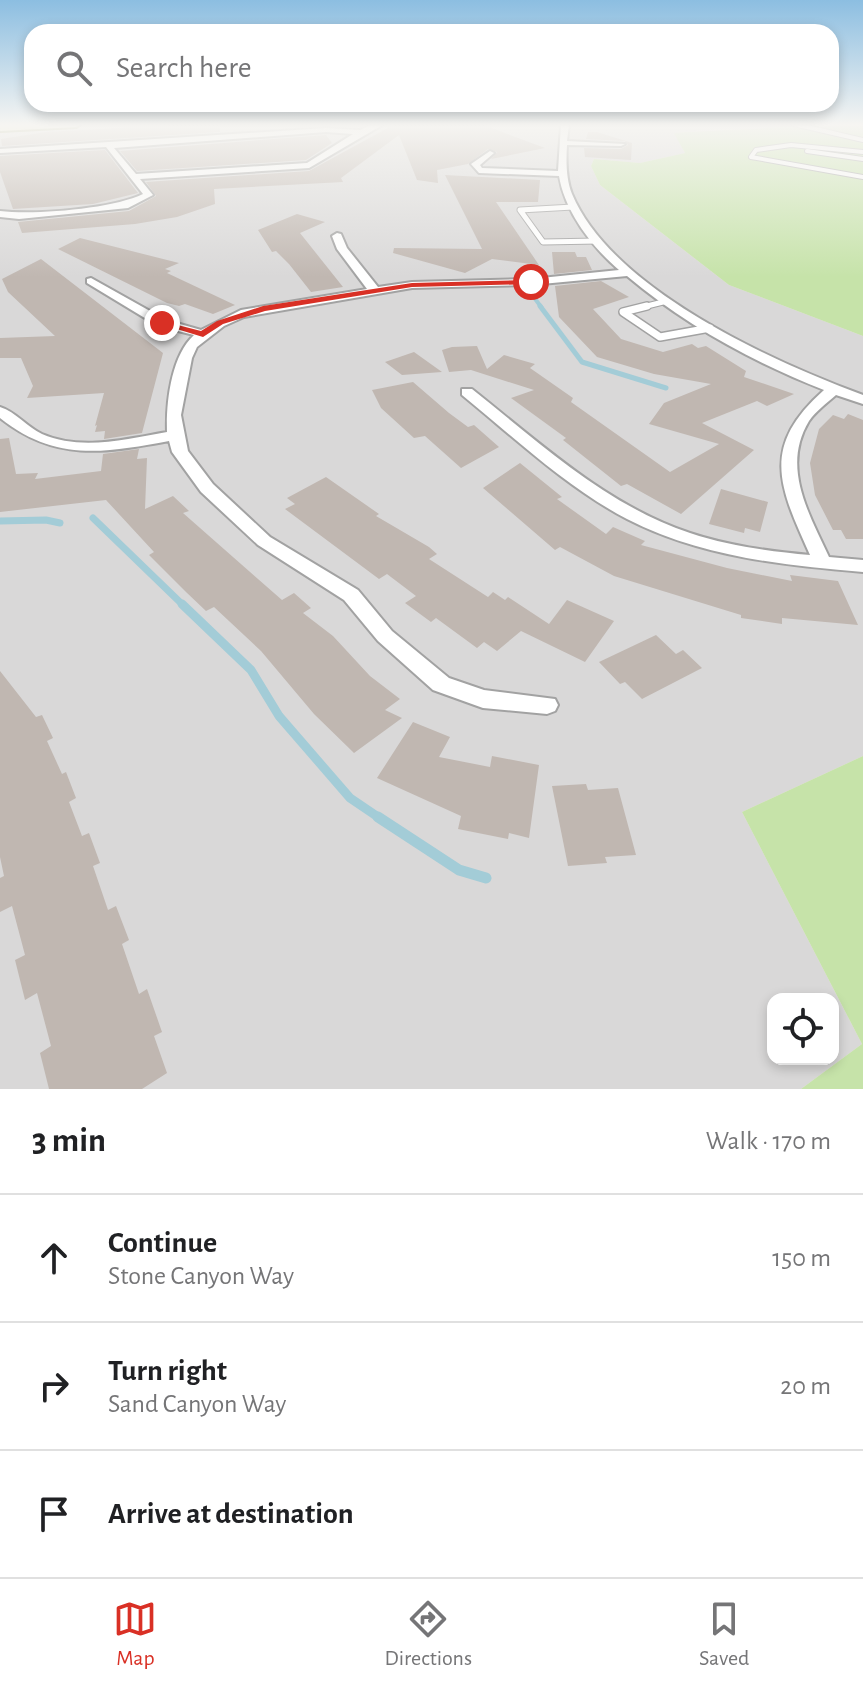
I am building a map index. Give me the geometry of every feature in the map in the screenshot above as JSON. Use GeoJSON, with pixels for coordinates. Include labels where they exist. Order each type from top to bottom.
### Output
{"type":"FeatureCollection","features":[{"type":"Feature","properties":{"kind":"street"},"geometry":{"type":"LineString","coordinates":[[134,177],[166,175]]}},
{"type":"Feature","properties":{"kind":"street"},"geometry":{"type":"LineString","coordinates":[[562,175],[573,207],[598,241],[629,272],[667,301],[778,366],[863,400]]}},
{"type":"Feature","properties":{"kind":"street"},"geometry":{"type":"LineString","coordinates":[[1,215],[128,205],[148,195],[134,177]]}},
{"type":"Feature","properties":{"kind":"street"},"geometry":{"type":"LineString","coordinates":[[337,236],[342,249],[375,291]]}},
{"type":"Feature","properties":{"kind":"street"},"geometry":{"type":"LineString","coordinates":[[366,279],[426,272],[441,283]]}},
{"type":"Feature","properties":{"kind":"street"},"geometry":{"type":"LineString","coordinates":[[547,705],[483,699],[441,684],[385,636],[351,595],[264,541],[230,512],[180,452],[174,415],[185,358],[191,345],[220,323],[263,309],[441,283],[544,282],[629,272]]}},
{"type":"Feature","properties":{"kind":"street"},"geometry":{"type":"LineString","coordinates":[[91,281],[162,323],[203,334]]}},
{"type":"Feature","properties":{"kind":"street"},"geometry":{"type":"LineString","coordinates":[[822,562],[788,485],[786,464],[789,444],[803,419],[833,390]]}},
{"type":"Feature","properties":{"kind":"street"},"geometry":{"type":"LineString","coordinates":[[467,392],[587,485],[658,528],[751,553],[863,566]]}},
{"type":"Feature","properties":{"kind":"street"},"geometry":{"type":"LineString","coordinates":[[0,411],[35,436],[62,445],[97,447],[175,435]]}},
{"type":"Feature","properties":{"kind":"lane"},"geometry":{"type":"LineString","coordinates":[[573,207],[520,210],[543,242],[598,241]]}},
{"type":"Feature","properties":{"kind":"lane"},"geometry":{"type":"LineString","coordinates":[[667,301],[623,312],[660,337],[710,328]]}},
{"type":"Feature","properties":{"kind":"shaded area"},"geometry":{"type":"Polygon","coordinates":[[[0,175],[595,175],[600,185],[729,285],[863,336],[863,756],[742,812],[836,993],[767,993],[767,1065],[834,1065],[801,1089],[0,1089],[0,175]]]}},
{"type":"Feature","properties":{"kind":"shaded area"},"geometry":{"type":"Polygon","coordinates":[[[839,1000],[862,1044],[839,1061],[839,1000]]]}},
{"type":"Feature","properties":{"kind":"green space"},"geometry":{"type":"Polygon","coordinates":[[[595,175],[863,175],[863,336],[729,285],[600,185],[595,175]]]}},
{"type":"Feature","properties":{"kind":"green space"},"geometry":{"type":"Polygon","coordinates":[[[863,756],[863,1089],[801,1089],[834,1065],[839,1065],[839,1061],[862,1044],[839,1000],[839,993],[836,993],[742,812],[863,756]]]}},
{"type":"Feature","properties":{"kind":"building"},"geometry":{"type":"Polygon","coordinates":[[[1,175],[124,175],[138,193],[93,204],[13,209],[1,175]]]}},
{"type":"Feature","properties":{"kind":"building"},"geometry":{"type":"Polygon","coordinates":[[[252,175],[345,175],[341,178],[343,182],[214,189],[215,204],[177,217],[135,224],[22,233],[18,222],[129,211],[156,196],[146,182],[252,175]]]}},
{"type":"Feature","properties":{"kind":"building"},"geometry":{"type":"Polygon","coordinates":[[[415,175],[437,175],[438,183],[417,180],[415,175]]]}},
{"type":"Feature","properties":{"kind":"building"},"geometry":{"type":"Polygon","coordinates":[[[445,175],[540,180],[538,202],[496,202],[539,265],[492,259],[465,273],[393,253],[394,248],[482,249],[445,175]]]}},
{"type":"Feature","properties":{"kind":"building"},"geometry":{"type":"Polygon","coordinates":[[[297,214],[325,222],[300,233],[343,287],[311,292],[289,264],[276,251],[272,252],[258,230],[297,214]]]}},
{"type":"Feature","properties":{"kind":"building"},"geometry":{"type":"Polygon","coordinates":[[[80,238],[179,263],[165,269],[171,271],[167,273],[235,305],[213,314],[185,304],[167,303],[58,249],[80,238]]]}},
{"type":"Feature","properties":{"kind":"building"},"geometry":{"type":"Polygon","coordinates":[[[552,252],[575,252],[577,257],[586,257],[592,270],[554,274],[552,252]]]}},
{"type":"Feature","properties":{"kind":"building"},"geometry":{"type":"Polygon","coordinates":[[[41,259],[163,353],[142,433],[104,439],[105,431],[95,432],[95,426],[104,393],[27,398],[33,386],[21,358],[0,358],[0,338],[55,336],[8,292],[2,279],[41,259]]]}},
{"type":"Feature","properties":{"kind":"building"},"geometry":{"type":"Polygon","coordinates":[[[601,281],[629,297],[593,309],[621,339],[663,352],[692,344],[698,348],[706,346],[746,371],[744,377],[794,394],[767,406],[757,401],[702,423],[754,450],[681,514],[627,484],[621,486],[563,440],[566,438],[511,398],[534,390],[471,370],[449,372],[442,350],[452,347],[477,346],[487,369],[504,355],[535,364],[530,368],[573,398],[571,402],[670,472],[719,444],[649,424],[664,403],[711,384],[654,374],[597,357],[559,317],[555,286],[601,281]]]}},
{"type":"Feature","properties":{"kind":"building"},"geometry":{"type":"Polygon","coordinates":[[[414,352],[442,372],[402,375],[385,362],[414,352]]]}},
{"type":"Feature","properties":{"kind":"building"},"geometry":{"type":"Polygon","coordinates":[[[413,382],[449,413],[468,427],[474,425],[499,447],[461,468],[425,436],[414,438],[381,408],[372,390],[413,382]]]}},
{"type":"Feature","properties":{"kind":"building"},"geometry":{"type":"Polygon","coordinates":[[[848,414],[863,420],[863,539],[846,539],[841,530],[833,530],[815,495],[810,463],[819,429],[833,415],[844,419],[848,414]]]}},
{"type":"Feature","properties":{"kind":"building"},"geometry":{"type":"Polygon","coordinates":[[[9,438],[16,474],[38,473],[35,479],[101,471],[103,454],[139,449],[137,459],[147,458],[145,509],[173,496],[189,511],[183,513],[282,600],[294,593],[311,608],[303,613],[333,636],[370,676],[400,699],[385,710],[402,718],[354,753],[314,714],[261,651],[214,607],[206,611],[149,555],[154,552],[106,500],[0,512],[0,439],[9,438]]]}},
{"type":"Feature","properties":{"kind":"building"},"geometry":{"type":"Polygon","coordinates":[[[520,463],[562,497],[557,499],[606,534],[613,527],[645,541],[641,545],[727,568],[792,581],[790,575],[838,581],[858,625],[782,618],[782,624],[741,618],[741,615],[614,576],[560,547],[555,550],[483,488],[520,463]]]}},
{"type":"Feature","properties":{"kind":"building"},"geometry":{"type":"Polygon","coordinates":[[[326,477],[379,514],[376,516],[429,547],[437,554],[429,559],[488,597],[493,592],[505,600],[508,597],[549,624],[567,600],[614,621],[585,662],[521,631],[497,651],[484,642],[477,648],[436,618],[431,622],[405,603],[416,596],[387,574],[379,579],[285,509],[295,504],[287,498],[326,477]]]}},
{"type":"Feature","properties":{"kind":"building"},"geometry":{"type":"Polygon","coordinates":[[[721,489],[768,502],[760,532],[745,528],[744,533],[709,524],[721,489]]]}},
{"type":"Feature","properties":{"kind":"building"},"geometry":{"type":"Polygon","coordinates":[[[656,635],[676,654],[683,650],[702,668],[642,699],[625,682],[620,684],[599,662],[656,635]]]}},
{"type":"Feature","properties":{"kind":"building"},"geometry":{"type":"Polygon","coordinates":[[[0,671],[36,717],[42,715],[53,738],[47,741],[62,774],[66,772],[76,798],[69,802],[82,836],[89,833],[100,863],[93,866],[108,910],[116,906],[129,940],[122,944],[139,994],[147,989],[162,1032],[154,1036],[167,1073],[142,1089],[49,1089],[40,1053],[51,1046],[37,993],[25,1000],[15,960],[25,955],[12,906],[0,912],[0,878],[4,876],[0,857],[0,671]]]}},
{"type":"Feature","properties":{"kind":"building"},"geometry":{"type":"Polygon","coordinates":[[[413,722],[450,737],[439,757],[490,767],[492,756],[539,765],[529,838],[509,833],[508,839],[458,829],[461,816],[377,778],[413,722]]]}},
{"type":"Feature","properties":{"kind":"building"},"geometry":{"type":"Polygon","coordinates":[[[586,784],[588,790],[618,788],[636,855],[605,857],[607,863],[568,866],[552,786],[586,784]]]}},
{"type":"Feature","properties":{"kind":"waterway"},"geometry":{"type":"LineString","coordinates":[[526,287],[542,308]]}},
{"type":"Feature","properties":{"kind":"waterway"},"geometry":{"type":"LineString","coordinates":[[540,306],[582,362],[666,388]]}},
{"type":"Feature","properties":{"kind":"waterway"},"geometry":{"type":"LineString","coordinates":[[93,518],[184,606]]}},
{"type":"Feature","properties":{"kind":"waterway"},"geometry":{"type":"LineString","coordinates":[[0,521],[46,520],[60,523]]}},
{"type":"Feature","properties":{"kind":"waterway"},"geometry":{"type":"LineString","coordinates":[[182,604],[251,670],[279,716],[350,798],[379,818]]}},
{"type":"Feature","properties":{"kind":"waterway"},"geometry":{"type":"LineString","coordinates":[[379,818],[459,870],[486,878]]}},
{"type":"Feature","properties":{"kind":"route"},"geometry":{"type":"LineString","coordinates":[[162,323],[203,334],[241,314],[412,285],[531,282]]}}]}
